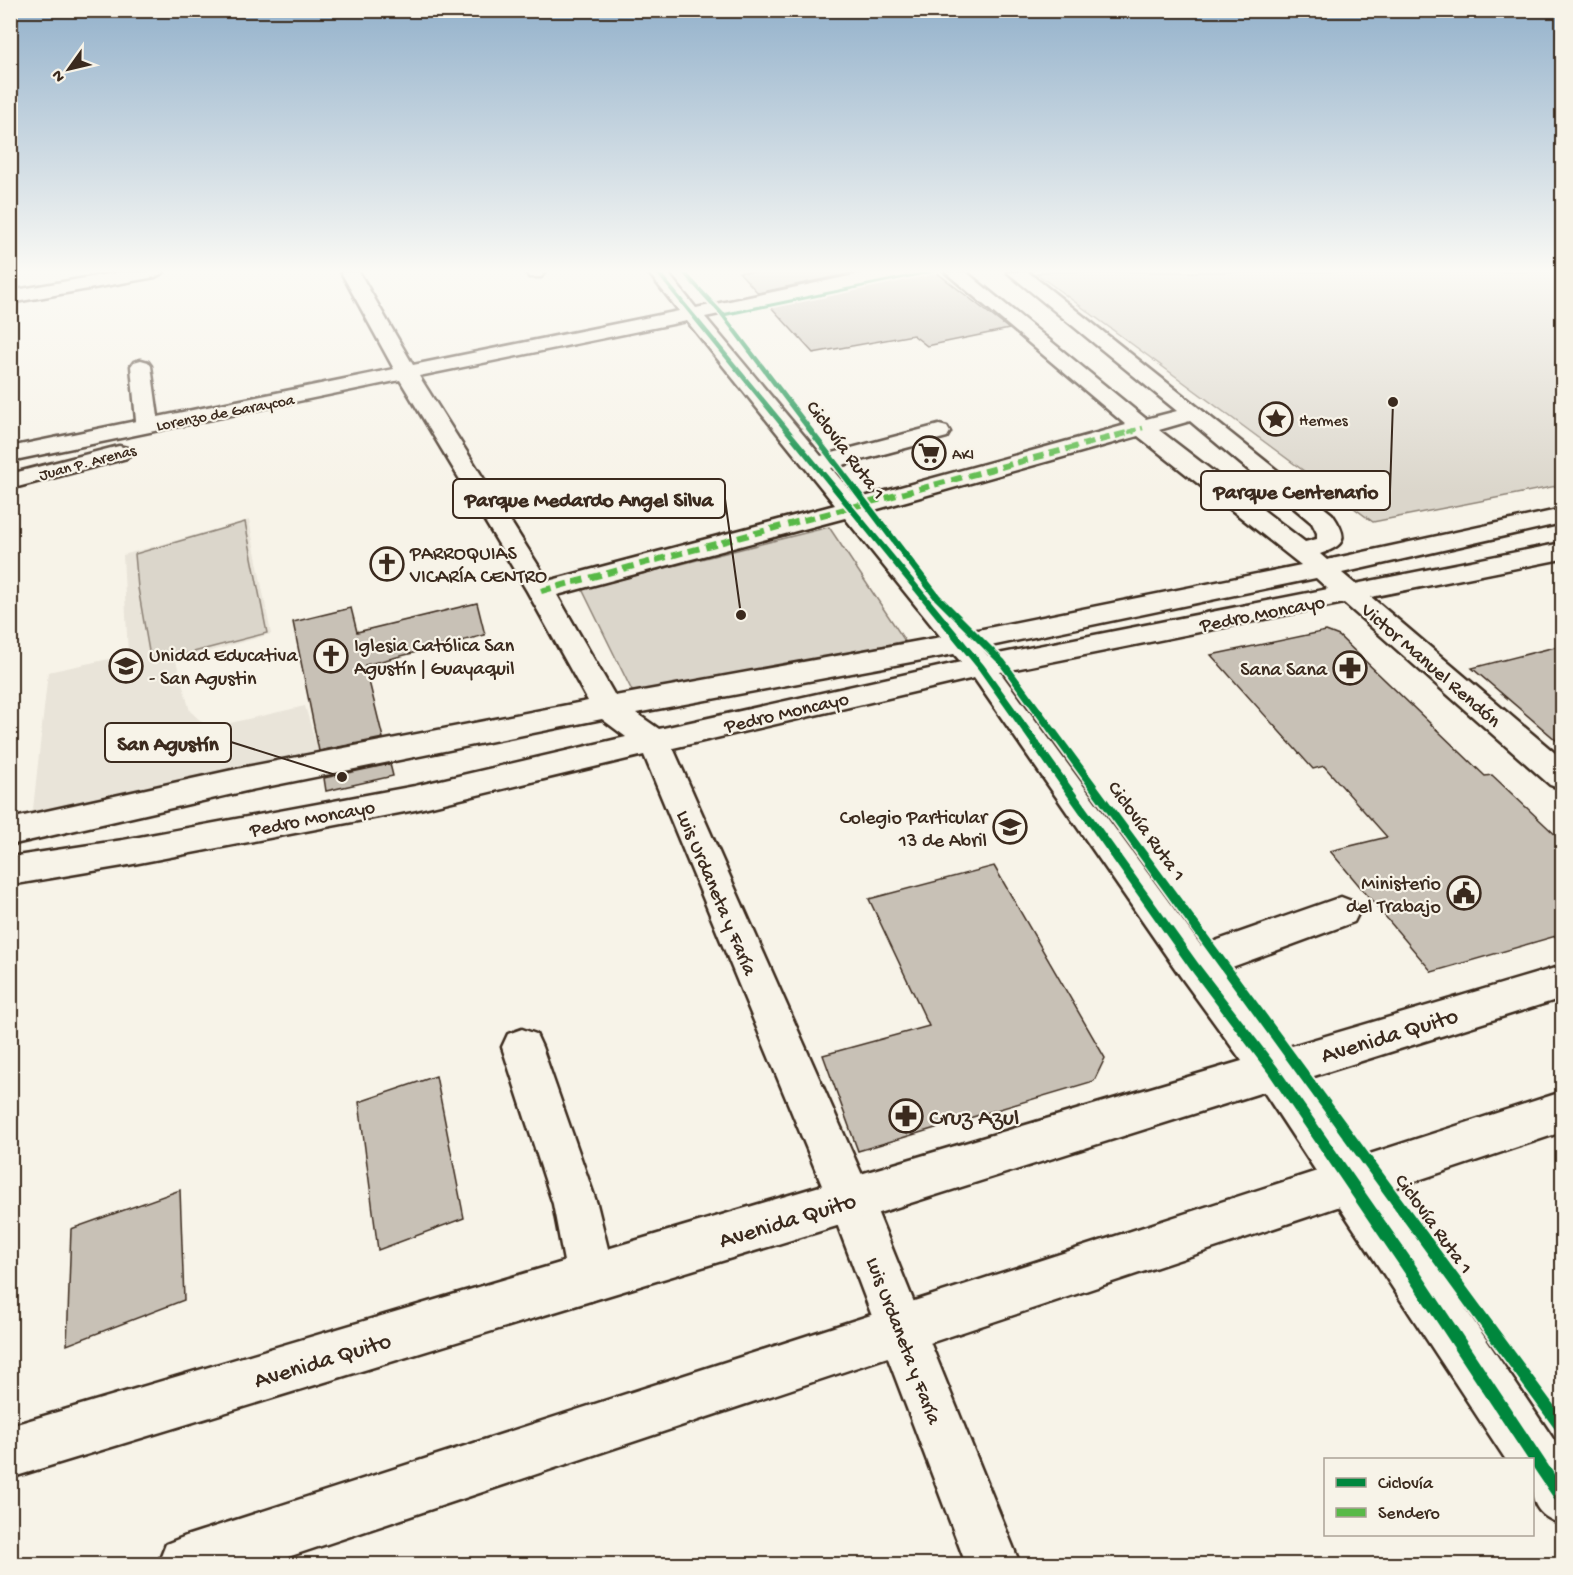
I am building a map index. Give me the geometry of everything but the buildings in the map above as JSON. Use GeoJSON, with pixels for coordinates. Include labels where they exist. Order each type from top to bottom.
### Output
{"type":"FeatureCollection","features":[{"type":"Feature","properties":{"kind":"street"},"geometry":{"type":"LineString","coordinates":[[391,346],[541,591],[606,708],[654,741]]}},
{"type":"Feature","properties":{"kind":"street","name":"Lorenzo de Garaycoa"},"geometry":{"type":"LineString","coordinates":[[10,454],[545,346]]}},
{"type":"Feature","properties":{"kind":"street"},"geometry":{"type":"LineString","coordinates":[[718,346],[972,655],[1194,966],[1273,1070],[1410,1269],[1555,1473]]}},
{"type":"Feature","properties":{"kind":"street","name":"Victor Manuel Rendón"},"geometry":{"type":"LineString","coordinates":[[1043,346],[1143,428],[1312,560],[1563,777]]}},
{"type":"Feature","properties":{"kind":"street"},"geometry":{"type":"LineString","coordinates":[[1109,346],[1323,519],[1330,533],[1329,543],[1312,560]]}},
{"type":"Feature","properties":{"kind":"street"},"geometry":{"type":"LineString","coordinates":[[141,366],[148,426]]}},
{"type":"Feature","properties":{"kind":"street","name":"Juan P. Arenas"},"geometry":{"type":"LineString","coordinates":[[10,482],[407,374]]}},
{"type":"Feature","properties":{"kind":"street"},"geometry":{"type":"LineString","coordinates":[[541,591],[1194,413]]}},
{"type":"Feature","properties":{"kind":"street"},"geometry":{"type":"LineString","coordinates":[[816,465],[939,432]]}},
{"type":"Feature","properties":{"kind":"street","name":"Pedro Moncayo"},"geometry":{"type":"LineString","coordinates":[[10,871],[415,798],[654,741],[1312,560],[1563,516]]}},
{"type":"Feature","properties":{"kind":"street","name":"Pedro Moncayo"},"geometry":{"type":"LineString","coordinates":[[10,832],[246,779],[606,708],[972,655],[1352,594],[1563,551]]}},
{"type":"Feature","properties":{"kind":"street","name":"Luis Urdaneta y Faría"},"geometry":{"type":"LineString","coordinates":[[654,741],[850,1200],[993,1564]]}},
{"type":"Feature","properties":{"kind":"street"},"geometry":{"type":"LineString","coordinates":[[1194,966],[1218,955],[1341,912]]}},
{"type":"Feature","properties":{"kind":"street","name":"Avenida Quito"},"geometry":{"type":"LineString","coordinates":[[10,1452],[850,1200],[1563,982]]}},
{"type":"Feature","properties":{"kind":"street"},"geometry":{"type":"LineString","coordinates":[[522,1047],[575,1204],[591,1277]]}},
{"type":"Feature","properties":{"kind":"street"},"geometry":{"type":"LineString","coordinates":[[186,1564],[1349,1181],[1378,1175],[1563,1112]]}},
{"type":"Feature","properties":{"kind":"shaded area"},"geometry":{"type":"Polygon","coordinates":[[[1134,346],[1562,346],[1562,485],[1373,522],[1134,346]]]}},
{"type":"Feature","properties":{"kind":"shaded area","name":"Unidad Educativa - San Agustin"},"geometry":{"type":"Polygon","coordinates":[[[249,520],[271,634],[176,661],[190,711],[205,725],[217,726],[305,706],[319,754],[32,818],[48,672],[128,655],[123,555],[249,520]]]}},
{"type":"Feature","properties":{"kind":"shaded area"},"geometry":{"type":"Polygon","coordinates":[[[245,522],[267,633],[151,663],[138,588],[135,554],[245,522]]]}},
{"type":"Feature","properties":{"kind":"shaded area"},"geometry":{"type":"Polygon","coordinates":[[[829,527],[905,641],[636,699],[582,589],[829,527]]]}},
{"type":"Feature","properties":{"kind":"marked path"},"geometry":{"type":"LineString","coordinates":[[541,591],[1143,428]]}},
{"type":"Feature","properties":{"kind":"cycle path"},"geometry":{"type":"LineString","coordinates":[[717,346],[981,667],[1194,966],[1273,1070],[1410,1269],[1562,1498]]}},
{"type":"Feature","properties":{"kind":"cycle path","name":"Ciclovía Ruta 1"},"geometry":{"type":"LineString","coordinates":[[746,346],[937,597],[1002,662],[1562,1427]]}},
{"type":"Feature","properties":{"kind":"place","name":"Parque Centenario"},"geometry":{"type":"Point","coordinates":[1393,402]}},
{"type":"Feature","properties":{"kind":"place","name":"Hermes"},"geometry":{"type":"Point","coordinates":[1276,419]}},
{"type":"Feature","properties":{"kind":"place","name":"AKI"},"geometry":{"type":"Point","coordinates":[929,453]}},
{"type":"Feature","properties":{"kind":"place","name":"PARROQUIAS VICARÍA CENTRO"},"geometry":{"type":"Point","coordinates":[387,564]}},
{"type":"Feature","properties":{"kind":"place","name":"Parque Medardo Angel Silva"},"geometry":{"type":"Point","coordinates":[741,615]}},
{"type":"Feature","properties":{"kind":"place","name":"Iglesia Católica San Agustín | Guayaquil"},"geometry":{"type":"Point","coordinates":[331,656]}},
{"type":"Feature","properties":{"kind":"place","name":"Unidad Educativa - San Agustin"},"geometry":{"type":"Point","coordinates":[126,666]}},
{"type":"Feature","properties":{"kind":"place","name":"Sana Sana"},"geometry":{"type":"Point","coordinates":[1350,668]}},
{"type":"Feature","properties":{"kind":"place","name":"San Agustín"},"geometry":{"type":"Point","coordinates":[342,777]}},
{"type":"Feature","properties":{"kind":"place","name":"Colegio Particular 13 de Abril"},"geometry":{"type":"Point","coordinates":[1010,827]}},
{"type":"Feature","properties":{"kind":"place","name":"Ministerio del Trabajo"},"geometry":{"type":"Point","coordinates":[1464,893]}},
{"type":"Feature","properties":{"kind":"place","name":"Cruz Azul"},"geometry":{"type":"Point","coordinates":[906,1116]}}]}
